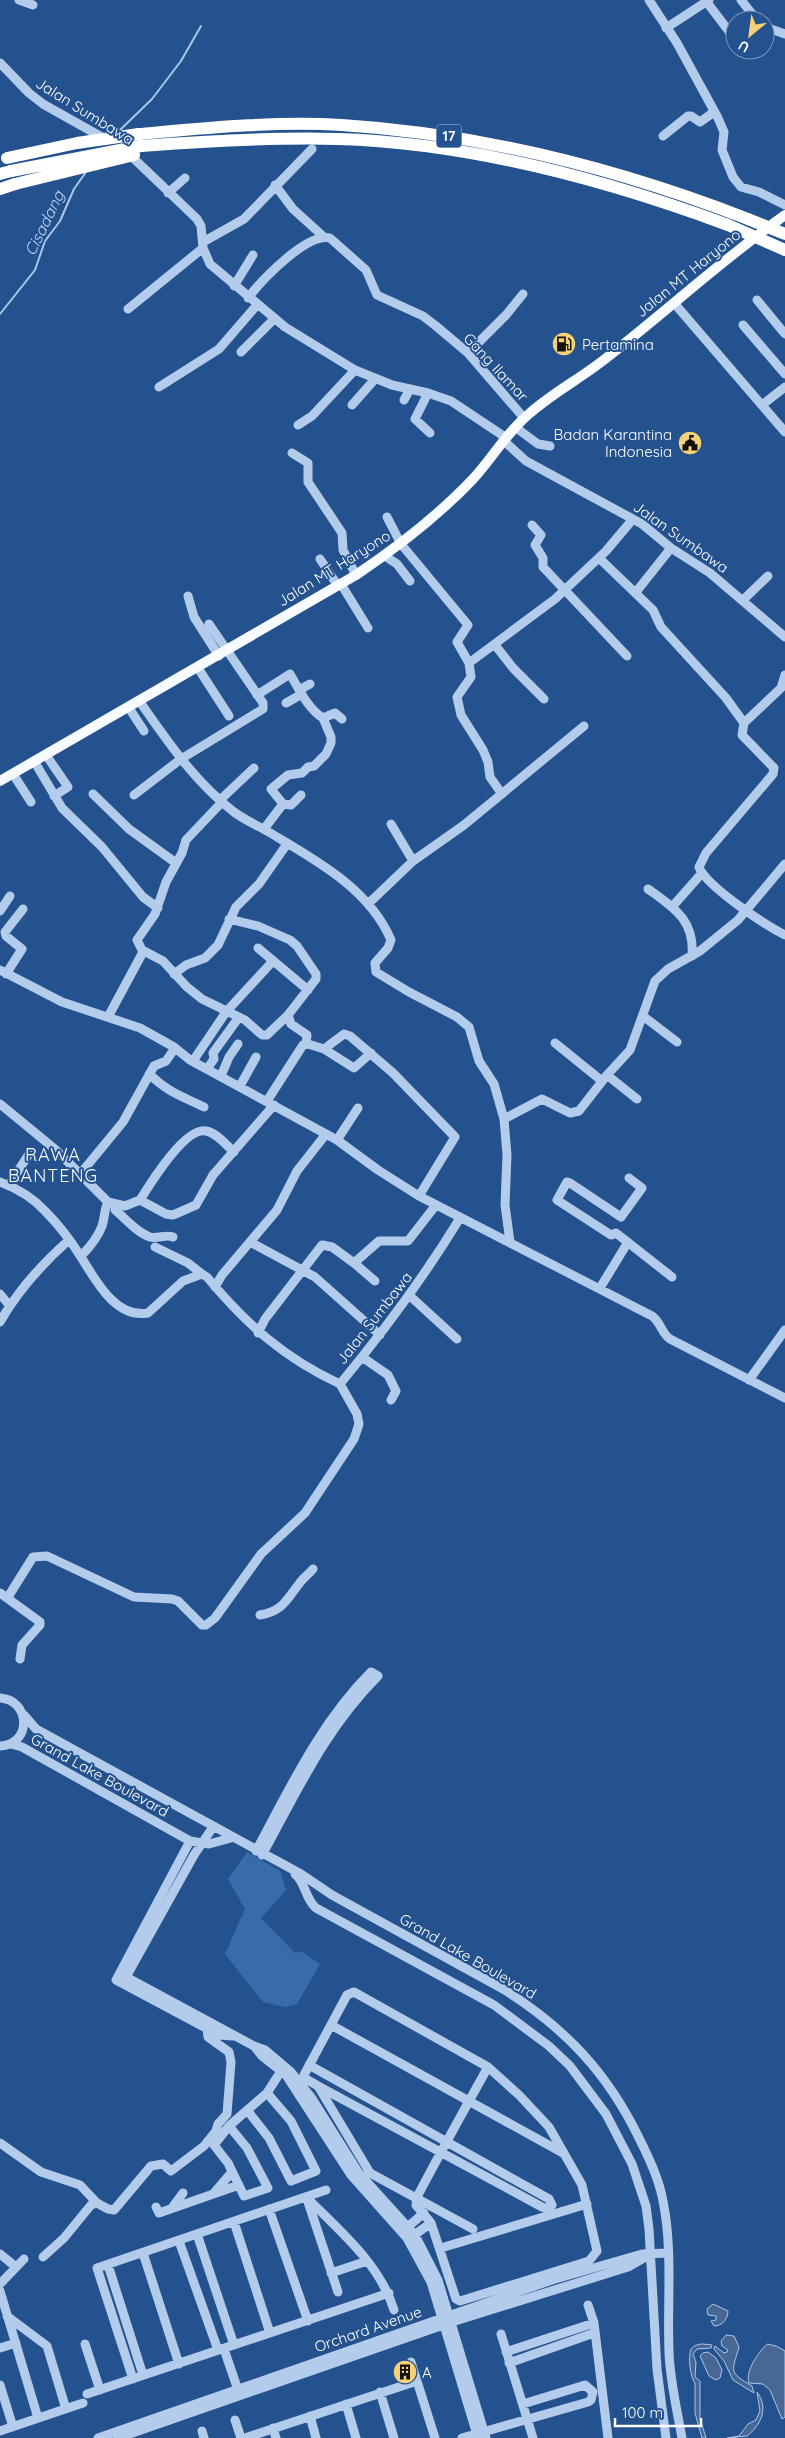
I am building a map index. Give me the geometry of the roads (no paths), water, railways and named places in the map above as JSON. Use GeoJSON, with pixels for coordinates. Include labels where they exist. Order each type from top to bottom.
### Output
{"type":"FeatureCollection","features":[{"type":"Feature","properties":{"kind":"highway","name":"17"},"geometry":{"type":"LineString","coordinates":[[9,176],[140,144],[278,125],[340,125],[425,132],[523,149],[627,176],[687,195],[785,234]]}},
{"type":"Feature","properties":{"kind":"highway","name":"17"},"geometry":{"type":"LineString","coordinates":[[4,159],[77,143],[140,144],[219,139],[340,139],[428,147],[529,165],[626,190],[728,225],[785,250]]}},
{"type":"Feature","properties":{"kind":"highway"},"geometry":{"type":"LineString","coordinates":[[0,189],[9,176]]}},
{"type":"Feature","properties":{"kind":"main road","name":"Jalan MT Haryono"},"geometry":{"type":"LineString","coordinates":[[0,782],[340,585],[385,556],[436,515],[467,486],[504,439],[524,418],[602,362],[785,215]]}},
{"type":"Feature","properties":{"kind":"street"},"geometry":{"type":"LineString","coordinates":[[19,0],[33,4]]}},
{"type":"Feature","properties":{"kind":"street"},"geometry":{"type":"LineString","coordinates":[[649,0],[724,132],[722,150],[738,183],[741,187],[759,192],[785,205]]}},
{"type":"Feature","properties":{"kind":"street"},"geometry":{"type":"LineString","coordinates":[[741,0],[749,10]]}},
{"type":"Feature","properties":{"kind":"street"},"geometry":{"type":"LineString","coordinates":[[666,28],[708,1],[725,25]]}},
{"type":"Feature","properties":{"kind":"street","name":"Jalan Sumbawa"},"geometry":{"type":"LineString","coordinates":[[0,64],[28,93],[43,104],[129,154],[199,222],[202,230],[203,245],[212,266],[274,319],[355,370],[375,379],[428,393],[455,403],[504,439],[518,455],[533,466],[633,519],[671,548],[710,573],[784,636]]}},
{"type":"Feature","properties":{"kind":"street"},"geometry":{"type":"LineString","coordinates":[[663,136],[688,116],[700,122],[714,112]]}},
{"type":"Feature","properties":{"kind":"street"},"geometry":{"type":"LineString","coordinates":[[128,309],[203,245],[244,218],[312,148]]}},
{"type":"Feature","properties":{"kind":"street"},"geometry":{"type":"LineString","coordinates":[[168,193],[185,178]]}},
{"type":"Feature","properties":{"kind":"street"},"geometry":{"type":"LineString","coordinates":[[248,298],[272,270],[300,249],[324,237],[293,209],[275,185]]}},
{"type":"Feature","properties":{"kind":"street","name":"Gang Ilamar"},"geometry":{"type":"LineString","coordinates":[[324,237],[332,239],[366,270],[372,288],[383,299],[424,316],[468,353],[524,418]]}},
{"type":"Feature","properties":{"kind":"street"},"geometry":{"type":"LineString","coordinates":[[234,286],[253,255]]}},
{"type":"Feature","properties":{"kind":"street"},"geometry":{"type":"LineString","coordinates":[[468,353],[506,316],[523,294]]}},
{"type":"Feature","properties":{"kind":"street"},"geometry":{"type":"LineString","coordinates":[[757,300],[785,334]]}},
{"type":"Feature","properties":{"kind":"street"},"geometry":{"type":"LineString","coordinates":[[674,303],[785,432]]}},
{"type":"Feature","properties":{"kind":"street"},"geometry":{"type":"LineString","coordinates":[[159,386],[219,349],[257,305]]}},
{"type":"Feature","properties":{"kind":"street"},"geometry":{"type":"LineString","coordinates":[[241,352],[274,319]]}},
{"type":"Feature","properties":{"kind":"street"},"geometry":{"type":"LineString","coordinates":[[743,324],[785,374]]}},
{"type":"Feature","properties":{"kind":"street"},"geometry":{"type":"LineString","coordinates":[[298,425],[312,416],[355,370]]}},
{"type":"Feature","properties":{"kind":"street"},"geometry":{"type":"LineString","coordinates":[[352,405],[375,379]]}},
{"type":"Feature","properties":{"kind":"street"},"geometry":{"type":"LineString","coordinates":[[762,405],[785,387]]}},
{"type":"Feature","properties":{"kind":"street"},"geometry":{"type":"LineString","coordinates":[[404,400],[410,389]]}},
{"type":"Feature","properties":{"kind":"street"},"geometry":{"type":"LineString","coordinates":[[428,393],[415,419],[430,434]]}},
{"type":"Feature","properties":{"kind":"street"},"geometry":{"type":"LineString","coordinates":[[515,427],[538,444],[550,446]]}},
{"type":"Feature","properties":{"kind":"street"},"geometry":{"type":"LineString","coordinates":[[292,453],[307,462],[308,482],[342,533],[343,550],[356,575]]}},
{"type":"Feature","properties":{"kind":"street"},"geometry":{"type":"LineString","coordinates":[[387,517],[401,544],[468,625],[457,642],[469,663],[471,677],[457,696],[458,708],[483,750],[490,778],[502,794]]}},
{"type":"Feature","properties":{"kind":"street"},"geometry":{"type":"LineString","coordinates":[[469,663],[495,645],[564,590],[599,558],[633,519]]}},
{"type":"Feature","properties":{"kind":"street"},"geometry":{"type":"LineString","coordinates":[[532,525],[541,535],[535,547],[544,558],[543,567],[627,656]]}},
{"type":"Feature","properties":{"kind":"street"},"geometry":{"type":"LineString","coordinates":[[636,592],[671,548]]}},
{"type":"Feature","properties":{"kind":"street"},"geometry":{"type":"LineString","coordinates":[[385,556],[397,564],[410,580]]}},
{"type":"Feature","properties":{"kind":"street"},"geometry":{"type":"LineString","coordinates":[[599,558],[636,592],[656,614],[661,627],[726,698],[744,723]]}},
{"type":"Feature","properties":{"kind":"street"},"geometry":{"type":"LineString","coordinates":[[320,559],[340,585],[368,628]]}},
{"type":"Feature","properties":{"kind":"street"},"geometry":{"type":"LineString","coordinates":[[743,600],[768,576]]}},
{"type":"Feature","properties":{"kind":"street"},"geometry":{"type":"LineString","coordinates":[[134,795],[181,759],[262,711],[263,703],[194,617],[188,596]]}},
{"type":"Feature","properties":{"kind":"street"},"geometry":{"type":"LineString","coordinates":[[209,624],[222,653]]}},
{"type":"Feature","properties":{"kind":"street"},"geometry":{"type":"LineString","coordinates":[[495,645],[513,668],[544,699]]}},
{"type":"Feature","properties":{"kind":"street"},"geometry":{"type":"LineString","coordinates":[[198,668],[228,716]]}},
{"type":"Feature","properties":{"kind":"street"},"geometry":{"type":"LineString","coordinates":[[257,695],[290,674],[300,692],[318,715],[323,718],[330,737],[328,751],[314,766],[308,767],[302,773],[288,775],[271,789],[284,804],[291,806],[301,795]]}},
{"type":"Feature","properties":{"kind":"street"},"geometry":{"type":"LineString","coordinates":[[785,674],[781,688],[744,723],[742,735],[775,771],[703,856],[699,867],[702,873],[746,910],[785,936]]}},
{"type":"Feature","properties":{"kind":"street"},"geometry":{"type":"LineString","coordinates":[[286,702],[310,684]]}},
{"type":"Feature","properties":{"kind":"street"},"geometry":{"type":"LineString","coordinates":[[140,702],[181,759],[221,801],[245,820],[264,829],[352,886],[368,904],[391,940],[388,948],[375,963],[376,972],[466,1023],[479,1061],[494,1084],[504,1119],[507,1155],[505,1205],[510,1242]]}},
{"type":"Feature","properties":{"kind":"street"},"geometry":{"type":"LineString","coordinates":[[129,708],[144,731]]}},
{"type":"Feature","properties":{"kind":"street"},"geometry":{"type":"LineString","coordinates":[[323,718],[335,712],[342,719]]}},
{"type":"Feature","properties":{"kind":"street"},"geometry":{"type":"LineString","coordinates":[[368,904],[413,861],[464,825],[584,726]]}},
{"type":"Feature","properties":{"kind":"street"},"geometry":{"type":"LineString","coordinates":[[46,755],[68,787],[54,796]]}},
{"type":"Feature","properties":{"kind":"street"},"geometry":{"type":"LineString","coordinates":[[34,761],[54,796],[72,820],[115,861],[143,897],[158,908]]}},
{"type":"Feature","properties":{"kind":"street"},"geometry":{"type":"LineString","coordinates":[[229,919],[258,926],[294,942],[316,974],[316,979],[288,1016],[264,1036],[239,1017],[226,1012],[193,992],[163,961],[144,951],[137,940],[158,908],[166,882],[186,840],[254,768]]}},
{"type":"Feature","properties":{"kind":"street"},"geometry":{"type":"LineString","coordinates":[[13,774],[31,802]]}},
{"type":"Feature","properties":{"kind":"street"},"geometry":{"type":"LineString","coordinates":[[93,794],[129,829],[176,863]]}},
{"type":"Feature","properties":{"kind":"street"},"geometry":{"type":"LineString","coordinates":[[264,829],[284,804]]}},
{"type":"Feature","properties":{"kind":"street"},"geometry":{"type":"LineString","coordinates":[[391,824],[413,861]]}},
{"type":"Feature","properties":{"kind":"street"},"geometry":{"type":"LineString","coordinates":[[174,974],[186,965],[205,958],[218,945],[236,907],[259,884],[287,844]]}},
{"type":"Feature","properties":{"kind":"street"},"geometry":{"type":"LineString","coordinates":[[504,1119],[542,1099],[570,1113],[577,1113],[604,1078],[630,1050],[655,981],[668,969],[692,956],[731,926],[785,864]]}},
{"type":"Feature","properties":{"kind":"street"},"geometry":{"type":"LineString","coordinates":[[672,907],[702,873]]}},
{"type":"Feature","properties":{"kind":"street"},"geometry":{"type":"LineString","coordinates":[[648,889],[672,907],[690,927],[692,956]]}},
{"type":"Feature","properties":{"kind":"street"},"geometry":{"type":"LineString","coordinates":[[0,911],[10,896]]}},
{"type":"Feature","properties":{"kind":"street"},"geometry":{"type":"LineString","coordinates":[[23,909],[5,932],[6,936],[22,949],[3,972],[62,1002],[140,1028],[176,1048],[207,1069],[337,1140],[378,1170],[419,1196],[600,1288],[654,1318],[663,1333],[670,1339],[785,1398]]}},
{"type":"Feature","properties":{"kind":"street"},"geometry":{"type":"LineString","coordinates":[[258,948],[308,990]]}},
{"type":"Feature","properties":{"kind":"street"},"geometry":{"type":"LineString","coordinates":[[108,1017],[144,951]]}},
{"type":"Feature","properties":{"kind":"street"},"geometry":{"type":"LineString","coordinates":[[193,1061],[226,1012],[273,961]]}},
{"type":"Feature","properties":{"kind":"street"},"geometry":{"type":"LineString","coordinates":[[140,1200],[166,1214],[179,1214],[196,1205],[213,1175],[234,1152],[270,1103],[298,1051],[306,1044],[306,1035],[291,1024],[288,1016]]}},
{"type":"Feature","properties":{"kind":"street"},"geometry":{"type":"LineString","coordinates":[[643,1016],[677,1042]]}},
{"type":"Feature","properties":{"kind":"street"},"geometry":{"type":"LineString","coordinates":[[207,1069],[214,1059],[213,1053],[239,1017]]}},
{"type":"Feature","properties":{"kind":"street"},"geometry":{"type":"LineString","coordinates":[[324,1049],[346,1034],[371,1053],[456,1136],[419,1196]]}},
{"type":"Feature","properties":{"kind":"street"},"geometry":{"type":"LineString","coordinates":[[555,1043],[637,1099]]}},
{"type":"Feature","properties":{"kind":"street"},"geometry":{"type":"LineString","coordinates":[[221,1076],[229,1057],[238,1044]]}},
{"type":"Feature","properties":{"kind":"street"},"geometry":{"type":"LineString","coordinates":[[306,1044],[324,1049],[354,1068],[371,1053]]}},
{"type":"Feature","properties":{"kind":"street"},"geometry":{"type":"LineString","coordinates":[[81,1173],[123,1122],[149,1074],[158,1063],[166,1061],[176,1048]]}},
{"type":"Feature","properties":{"kind":"street"},"geometry":{"type":"LineString","coordinates":[[240,1086],[256,1057]]}},
{"type":"Feature","properties":{"kind":"street"},"geometry":{"type":"LineString","coordinates":[[149,1074],[170,1093],[189,1099],[204,1107]]}},
{"type":"Feature","properties":{"kind":"street"},"geometry":{"type":"LineString","coordinates":[[0,1104],[81,1173],[108,1202],[149,1236],[173,1237]]}},
{"type":"Feature","properties":{"kind":"street"},"geometry":{"type":"LineString","coordinates":[[337,1140],[358,1108]]}},
{"type":"Feature","properties":{"kind":"street"},"geometry":{"type":"LineString","coordinates":[[103,1222],[117,1208],[140,1200],[177,1148],[197,1132],[207,1131],[213,1134],[234,1152]]}},
{"type":"Feature","properties":{"kind":"street"},"geometry":{"type":"LineString","coordinates":[[216,1287],[222,1275],[277,1210],[297,1171],[326,1134]]}},
{"type":"Feature","properties":{"kind":"street"},"geometry":{"type":"LineString","coordinates":[[29,1154],[4,1183],[45,1210],[81,1256],[106,1295],[115,1302],[133,1312],[143,1314],[159,1305],[183,1281],[202,1274]]}},
{"type":"Feature","properties":{"kind":"street"},"geometry":{"type":"LineString","coordinates":[[629,1178],[642,1188],[614,1228],[616,1233],[672,1277]]}},
{"type":"Feature","properties":{"kind":"street"},"geometry":{"type":"LineString","coordinates":[[616,1233],[611,1235],[558,1201],[558,1197],[567,1182],[622,1217]]}},
{"type":"Feature","properties":{"kind":"street"},"geometry":{"type":"LineString","coordinates":[[81,1256],[96,1238],[103,1222],[108,1202]]}},
{"type":"Feature","properties":{"kind":"street"},"geometry":{"type":"LineString","coordinates":[[354,1263],[379,1242],[408,1241],[436,1205]]}},
{"type":"Feature","properties":{"kind":"street","name":"Jalan Sumbawa"},"geometry":{"type":"LineString","coordinates":[[4,1595],[33,1557],[40,1555],[47,1556],[134,1596],[172,1599],[181,1603],[202,1625],[206,1625],[215,1618],[261,1554],[305,1513],[351,1444],[358,1424],[357,1414],[340,1384],[410,1296],[460,1218]]}},
{"type":"Feature","properties":{"kind":"street"},"geometry":{"type":"LineString","coordinates":[[0,1322],[9,1305],[69,1240]]}},
{"type":"Feature","properties":{"kind":"street"},"geometry":{"type":"LineString","coordinates":[[250,1242],[314,1277],[380,1335]]}},
{"type":"Feature","properties":{"kind":"street"},"geometry":{"type":"LineString","coordinates":[[600,1288],[628,1242]]}},
{"type":"Feature","properties":{"kind":"street"},"geometry":{"type":"LineString","coordinates":[[258,1333],[265,1319],[324,1244],[354,1263],[375,1280]]}},
{"type":"Feature","properties":{"kind":"street"},"geometry":{"type":"LineString","coordinates":[[155,1247],[188,1263],[202,1274],[258,1333],[312,1371],[340,1384]]}},
{"type":"Feature","properties":{"kind":"street"},"geometry":{"type":"LineString","coordinates":[[0,1294],[9,1305]]}},
{"type":"Feature","properties":{"kind":"street"},"geometry":{"type":"LineString","coordinates":[[410,1296],[457,1339]]}},
{"type":"Feature","properties":{"kind":"street"},"geometry":{"type":"LineString","coordinates":[[748,1380],[785,1330]]}},
{"type":"Feature","properties":{"kind":"street"},"geometry":{"type":"LineString","coordinates":[[362,1357],[392,1380],[396,1391],[390,1400]]}},
{"type":"Feature","properties":{"kind":"street"},"geometry":{"type":"LineString","coordinates":[[260,1615],[271,1613],[287,1603],[299,1584],[313,1569]]}},
{"type":"Feature","properties":{"kind":"street"},"geometry":{"type":"LineString","coordinates":[[4,1595],[40,1622],[22,1645],[20,1659]]}},
{"type":"Feature","properties":{"kind":"street"},"geometry":{"type":"LineString","coordinates":[[259,1853],[305,1768],[350,1693],[375,1674]]}},
{"type":"Feature","properties":{"kind":"street","name":"Grand Lake Boulevard"},"geometry":{"type":"LineString","coordinates":[[2,1697],[20,1708],[36,1729],[259,1853],[301,1874],[332,1895],[510,1994],[562,2032],[584,2054],[607,2081],[621,2104],[648,2155],[664,2202],[668,2253],[669,2354],[682,2438]]}},
{"type":"Feature","properties":{"kind":"street"},"geometry":{"type":"LineString","coordinates":[[0,1746],[11,1744],[23,1732],[24,1715]]}},
{"type":"Feature","properties":{"kind":"street","name":"Grand Lake Boulevard"},"geometry":{"type":"LineString","coordinates":[[11,1744],[22,1747],[190,1841],[202,1844],[232,1838]]}},
{"type":"Feature","properties":{"kind":"street"},"geometry":{"type":"LineString","coordinates":[[116,1980],[163,1902],[212,1827]]}},
{"type":"Feature","properties":{"kind":"street"},"geometry":{"type":"LineString","coordinates":[[116,1980],[126,1977],[163,1902],[190,1841]]}},
{"type":"Feature","properties":{"kind":"street","name":"Grand Lake Boulevard"},"geometry":{"type":"LineString","coordinates":[[289,1869],[303,1882],[310,1901],[316,1908],[494,2005],[549,2046],[570,2066],[606,2114],[632,2164],[646,2206],[657,2369],[666,2438]]}},
{"type":"Feature","properties":{"kind":"street"},"geometry":{"type":"LineString","coordinates":[[316,1908],[314,1902],[316,1894],[320,1891],[332,1895]]}},
{"type":"Feature","properties":{"kind":"street"},"geometry":{"type":"LineString","coordinates":[[126,1977],[219,2035],[238,2037]]}},
{"type":"Feature","properties":{"kind":"street"},"geometry":{"type":"LineString","coordinates":[[116,1980],[238,2037],[254,2046],[262,2056],[286,2071],[351,2175],[405,2229],[438,2280],[447,2320],[481,2436]]}},
{"type":"Feature","properties":{"kind":"street"},"geometry":{"type":"LineString","coordinates":[[309,2065],[446,2141],[549,2199],[552,2205],[548,2210],[441,2151],[318,2086],[304,2077],[309,2065],[347,1996],[354,1992],[488,2067],[520,2095],[549,2127],[582,2185],[597,2251],[589,2261],[463,2301],[456,2298],[431,2222],[416,2204],[417,2197],[441,2151],[446,2141],[488,2067]]}},
{"type":"Feature","properties":{"kind":"street"},"geometry":{"type":"LineString","coordinates":[[331,2025],[564,2154]]}},
{"type":"Feature","properties":{"kind":"street"},"geometry":{"type":"LineString","coordinates":[[0,2143],[30,2166],[80,2185],[97,2203],[114,2210],[151,2166],[164,2164],[169,2172],[171,2171],[204,2146],[227,2114],[232,2062],[229,2052],[208,2037],[207,2028]]}},
{"type":"Feature","properties":{"kind":"street"},"geometry":{"type":"LineString","coordinates":[[229,2126],[248,2148],[268,2188],[244,2196],[232,2172],[214,2145],[229,2126],[267,2093],[286,2071]]}},
{"type":"Feature","properties":{"kind":"street"},"geometry":{"type":"LineString","coordinates":[[318,2086],[370,2174],[417,2197],[473,2229]]}},
{"type":"Feature","properties":{"kind":"street"},"geometry":{"type":"LineString","coordinates":[[248,2110],[269,2138],[291,2181],[316,2171],[291,2121],[267,2093]]}},
{"type":"Feature","properties":{"kind":"street"},"geometry":{"type":"LineString","coordinates":[[213,2194],[232,2172]]}},
{"type":"Feature","properties":{"kind":"street"},"geometry":{"type":"LineString","coordinates":[[156,2207],[159,2213],[239,2185]]}},
{"type":"Feature","properties":{"kind":"street"},"geometry":{"type":"LineString","coordinates":[[133,2379],[97,2268],[326,2190]]}},
{"type":"Feature","properties":{"kind":"street"},"geometry":{"type":"LineString","coordinates":[[172,2208],[183,2193]]}},
{"type":"Feature","properties":{"kind":"street"},"geometry":{"type":"LineString","coordinates":[[306,2197],[367,2260],[389,2293],[394,2310]]}},
{"type":"Feature","properties":{"kind":"street"},"geometry":{"type":"LineString","coordinates":[[306,2197],[338,2292]]}},
{"type":"Feature","properties":{"kind":"street"},"geometry":{"type":"LineString","coordinates":[[43,2257],[64,2238],[91,2205],[97,2203]]}},
{"type":"Feature","properties":{"kind":"street"},"geometry":{"type":"LineString","coordinates":[[441,2248],[587,2204]]}},
{"type":"Feature","properties":{"kind":"street"},"geometry":{"type":"LineString","coordinates":[[269,2210],[308,2321]]}},
{"type":"Feature","properties":{"kind":"street"},"geometry":{"type":"LineString","coordinates":[[405,2229],[424,2213]]}},
{"type":"Feature","properties":{"kind":"street"},"geometry":{"type":"LineString","coordinates":[[234,2222],[270,2333]]}},
{"type":"Feature","properties":{"kind":"street"},"geometry":{"type":"LineString","coordinates":[[411,2237],[431,2222]]}},
{"type":"Feature","properties":{"kind":"street"},"geometry":{"type":"LineString","coordinates":[[197,2234],[234,2345]]}},
{"type":"Feature","properties":{"kind":"street"},"geometry":{"type":"LineString","coordinates":[[179,2241],[239,2392]]}},
{"type":"Feature","properties":{"kind":"street"},"geometry":{"type":"LineString","coordinates":[[143,2253],[179,2364]]}},
{"type":"Feature","properties":{"kind":"street","name":"Orchard Avenue"},"geometry":{"type":"LineString","coordinates":[[102,2437],[447,2320],[552,2280],[642,2254],[668,2253]]}},
{"type":"Feature","properties":{"kind":"street"},"geometry":{"type":"LineString","coordinates":[[0,2254],[16,2267]]}},
{"type":"Feature","properties":{"kind":"street"},"geometry":{"type":"LineString","coordinates":[[0,2284],[24,2259]]}},
{"type":"Feature","properties":{"kind":"street"},"geometry":{"type":"LineString","coordinates":[[331,2273],[367,2260]]}},
{"type":"Feature","properties":{"kind":"street"},"geometry":{"type":"LineString","coordinates":[[108,2265],[143,2375]]}},
{"type":"Feature","properties":{"kind":"street"},"geometry":{"type":"LineString","coordinates":[[0,2291],[38,2418]]}},
{"type":"Feature","properties":{"kind":"street"},"geometry":{"type":"LineString","coordinates":[[0,2431],[66,2409],[100,2390],[389,2293]]}},
{"type":"Feature","properties":{"kind":"street"},"geometry":{"type":"LineString","coordinates":[[588,2305],[594,2328],[608,2438]]}},
{"type":"Feature","properties":{"kind":"street"},"geometry":{"type":"LineString","coordinates":[[7,2316],[47,2346],[66,2409]]}},
{"type":"Feature","properties":{"kind":"street"},"geometry":{"type":"LineString","coordinates":[[506,2352],[594,2328]]}},
{"type":"Feature","properties":{"kind":"street"},"geometry":{"type":"LineString","coordinates":[[509,2363],[594,2328]]}},
{"type":"Feature","properties":{"kind":"street"},"geometry":{"type":"LineString","coordinates":[[501,2334],[533,2438]]}},
{"type":"Feature","properties":{"kind":"street"},"geometry":{"type":"LineString","coordinates":[[0,2348],[16,2343]]}},
{"type":"Feature","properties":{"kind":"street"},"geometry":{"type":"LineString","coordinates":[[85,2344],[100,2390]]}},
{"type":"Feature","properties":{"kind":"street"},"geometry":{"type":"LineString","coordinates":[[411,2362],[435,2438]]}},
{"type":"Feature","properties":{"kind":"street"},"geometry":{"type":"LineString","coordinates":[[245,2438],[417,2381]]}},
{"type":"Feature","properties":{"kind":"street"},"geometry":{"type":"LineString","coordinates":[[0,2385],[13,2427]]}},
{"type":"Feature","properties":{"kind":"street"},"geometry":{"type":"LineString","coordinates":[[462,2438],[481,2436],[588,2402],[591,2400],[593,2392],[591,2388],[585,2385],[523,2404]]}},
{"type":"Feature","properties":{"kind":"street","name":"Orchard Avenue"},"geometry":{"type":"LineString","coordinates":[[118,2438],[239,2392]]}},
{"type":"Feature","properties":{"kind":"street"},"geometry":{"type":"LineString","coordinates":[[380,2392],[394,2438]]}},
{"type":"Feature","properties":{"kind":"street"},"geometry":{"type":"LineString","coordinates":[[346,2404],[356,2438]]}},
{"type":"Feature","properties":{"kind":"street"},"geometry":{"type":"LineString","coordinates":[[310,2416],[316,2438]]}},
{"type":"Feature","properties":{"kind":"street"},"geometry":{"type":"LineString","coordinates":[[235,2420],[241,2438]]}},
{"type":"Feature","properties":{"kind":"street"},"geometry":{"type":"LineString","coordinates":[[273,2428],[276,2438]]}},
{"type":"Feature","properties":{"kind":"waterway","name":"Cisadang"},"geometry":{"type":"LineString","coordinates":[[118,132],[152,99],[181,61],[201,26]]}},
{"type":"Feature","properties":{"kind":"waterway","name":"Cisadang"},"geometry":{"type":"LineString","coordinates":[[0,314],[35,270],[45,241],[60,221],[74,189],[86,172]]}},
{"type":"Feature","properties":{"kind":"place","name":"Pertamina"},"geometry":{"type":"Point","coordinates":[564,344]}},
{"type":"Feature","properties":{"kind":"place","name":"Badan Karantina Indonesia"},"geometry":{"type":"Point","coordinates":[690,443]}},
{"type":"Feature","properties":{"kind":"place","name":"A"},"geometry":{"type":"Point","coordinates":[405,2372]}},
{"type":"Feature","properties":{"kind":"district","name":"RAWA BANTENG"},"geometry":{"type":"Point","coordinates":[53,1164]}}]}
